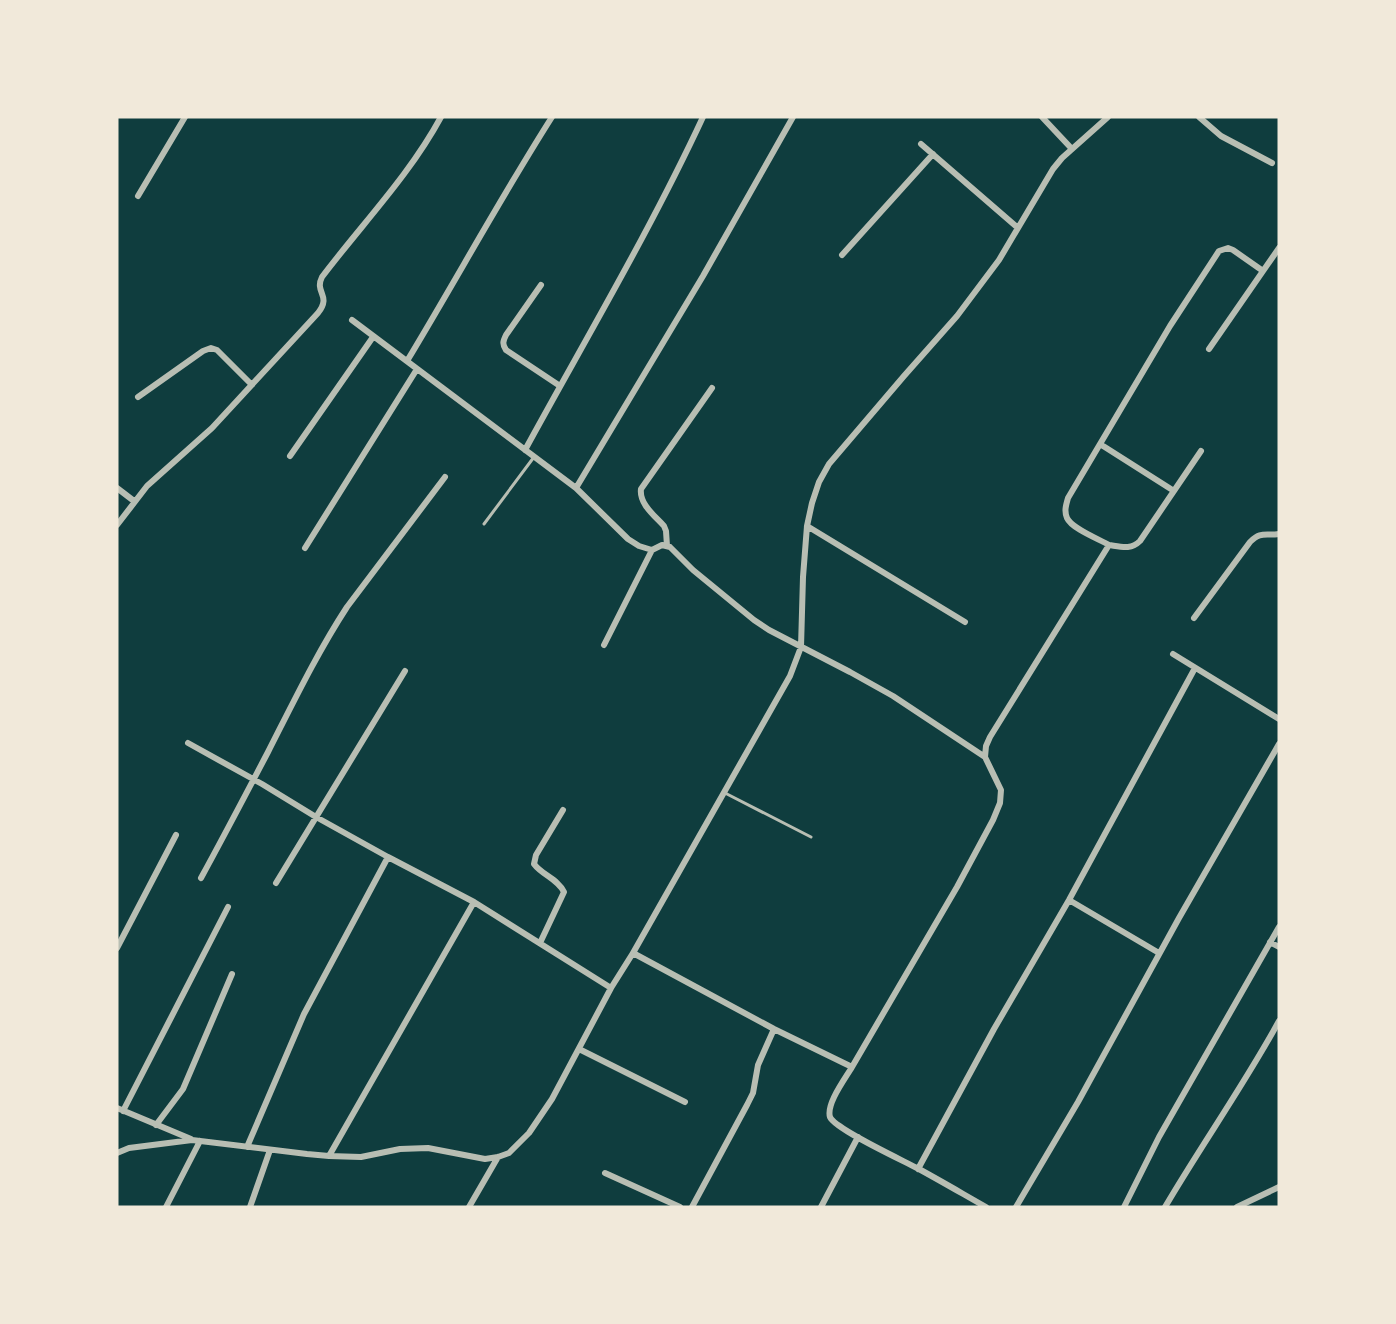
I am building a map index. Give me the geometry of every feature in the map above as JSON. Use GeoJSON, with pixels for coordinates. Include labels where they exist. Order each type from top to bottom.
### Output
{"type":"FeatureCollection","features":[{"type":"Feature","properties":{"kind":"street"},"geometry":{"type":"LineString","coordinates":[[138,196],[185,117]]}},
{"type":"Feature","properties":{"kind":"street"},"geometry":{"type":"LineString","coordinates":[[117,525],[147,486],[212,428],[324,306],[320,288],[322,277],[406,172],[441,117]]}},
{"type":"Feature","properties":{"kind":"street"},"geometry":{"type":"LineString","coordinates":[[406,362],[552,117]]}},
{"type":"Feature","properties":{"kind":"street"},"geometry":{"type":"LineString","coordinates":[[525,450],[682,162],[703,117]]}},
{"type":"Feature","properties":{"kind":"street"},"geometry":{"type":"LineString","coordinates":[[576,488],[703,276],[794,117]]}},
{"type":"Feature","properties":{"kind":"street"},"geometry":{"type":"LineString","coordinates":[[1042,117],[1072,148]]}},
{"type":"Feature","properties":{"kind":"street"},"geometry":{"type":"LineString","coordinates":[[117,1153],[129,1148],[192,1140],[329,1156],[361,1157],[400,1149],[428,1148],[485,1159],[509,1153],[530,1133],[552,1099],[611,988],[790,676],[801,647],[807,526],[819,482],[829,464],[957,316],[999,260],[1053,169],[1072,148],[1108,117]]}},
{"type":"Feature","properties":{"kind":"street"},"geometry":{"type":"LineString","coordinates":[[1199,117],[1221,136],[1272,164]]}},
{"type":"Feature","properties":{"kind":"street"},"geometry":{"type":"LineString","coordinates":[[921,144],[1018,228]]}},
{"type":"Feature","properties":{"kind":"street"},"geometry":{"type":"LineString","coordinates":[[842,255],[933,154]]}},
{"type":"Feature","properties":{"kind":"street"},"geometry":{"type":"LineString","coordinates":[[1201,451],[1135,546],[1128,548],[1109,545],[1072,525],[1067,519],[1065,510],[1068,498],[1170,326],[1219,251],[1228,248],[1233,250],[1263,272]]}},
{"type":"Feature","properties":{"kind":"street"},"geometry":{"type":"LineString","coordinates":[[1209,349],[1279,248]]}},
{"type":"Feature","properties":{"kind":"street"},"geometry":{"type":"LineString","coordinates":[[541,285],[506,335],[503,346],[560,386]]}},
{"type":"Feature","properties":{"kind":"street"},"geometry":{"type":"LineString","coordinates":[[352,320],[576,488],[628,539],[652,550]]}},
{"type":"Feature","properties":{"kind":"street"},"geometry":{"type":"LineString","coordinates":[[290,456],[374,337]]}},
{"type":"Feature","properties":{"kind":"street"},"geometry":{"type":"LineString","coordinates":[[138,397],[210,348],[217,350],[252,385]]}},
{"type":"Feature","properties":{"kind":"street"},"geometry":{"type":"LineString","coordinates":[[305,548],[417,369]]}},
{"type":"Feature","properties":{"kind":"street"},"geometry":{"type":"LineString","coordinates":[[667,546],[664,526],[643,502],[640,489],[712,388]]}},
{"type":"Feature","properties":{"kind":"street"},"geometry":{"type":"LineString","coordinates":[[1100,444],[1174,491]]}},
{"type":"Feature","properties":{"kind":"street"},"geometry":{"type":"LineString","coordinates":[[201,878],[319,652],[341,616],[445,477]]}},
{"type":"Feature","properties":{"kind":"street"},"geometry":{"type":"LineString","coordinates":[[117,488],[134,501]]}},
{"type":"Feature","properties":{"kind":"street"},"geometry":{"type":"LineString","coordinates":[[807,526],[964,622]]}},
{"type":"Feature","properties":{"kind":"street"},"geometry":{"type":"LineString","coordinates":[[1194,618],[1256,536],[1279,534]]}},
{"type":"Feature","properties":{"kind":"street"},"geometry":{"type":"LineString","coordinates":[[604,645],[652,550],[662,545],[667,546],[693,570],[769,630],[893,696],[985,757],[1001,790],[1000,803],[993,820],[957,887],[830,1104],[829,1115],[833,1122],[858,1137],[986,1207]]}},
{"type":"Feature","properties":{"kind":"street"},"geometry":{"type":"LineString","coordinates":[[985,757],[990,737],[1109,545]]}},
{"type":"Feature","properties":{"kind":"street"},"geometry":{"type":"LineString","coordinates":[[1173,654],[1279,719]]}},
{"type":"Feature","properties":{"kind":"street"},"geometry":{"type":"LineString","coordinates":[[918,1169],[994,1029],[1069,900],[1195,668]]}},
{"type":"Feature","properties":{"kind":"street"},"geometry":{"type":"LineString","coordinates":[[276,883],[405,671]]}},
{"type":"Feature","properties":{"kind":"street"},"geometry":{"type":"LineString","coordinates":[[188,743],[316,817],[474,902],[611,988]]}},
{"type":"Feature","properties":{"kind":"street"},"geometry":{"type":"LineString","coordinates":[[1016,1207],[1078,1102],[1159,953],[1279,744]]}},
{"type":"Feature","properties":{"kind":"street"},"geometry":{"type":"LineString","coordinates":[[540,944],[564,892],[561,886],[538,870],[534,864],[536,855],[563,810]]}},
{"type":"Feature","properties":{"kind":"street"},"geometry":{"type":"LineString","coordinates":[[117,948],[176,835]]}},
{"type":"Feature","properties":{"kind":"street"},"geometry":{"type":"LineString","coordinates":[[247,1147],[304,1014],[388,857]]}},
{"type":"Feature","properties":{"kind":"street"},"geometry":{"type":"LineString","coordinates":[[1069,900],[1159,953]]}},
{"type":"Feature","properties":{"kind":"street"},"geometry":{"type":"LineString","coordinates":[[329,1156],[474,902]]}},
{"type":"Feature","properties":{"kind":"street"},"geometry":{"type":"LineString","coordinates":[[192,1140],[120,1109],[228,907]]}},
{"type":"Feature","properties":{"kind":"street"},"geometry":{"type":"LineString","coordinates":[[1124,1207],[1159,1137],[1279,927]]}},
{"type":"Feature","properties":{"kind":"street"},"geometry":{"type":"LineString","coordinates":[[1270,942],[1279,947]]}},
{"type":"Feature","properties":{"kind":"street"},"geometry":{"type":"LineString","coordinates":[[633,953],[774,1029],[852,1067]]}},
{"type":"Feature","properties":{"kind":"street"},"geometry":{"type":"LineString","coordinates":[[156,1125],[186,1081],[232,974]]}},
{"type":"Feature","properties":{"kind":"street"},"geometry":{"type":"LineString","coordinates":[[1165,1207],[1279,1021]]}},
{"type":"Feature","properties":{"kind":"street"},"geometry":{"type":"LineString","coordinates":[[692,1207],[753,1093],[758,1065],[774,1029]]}},
{"type":"Feature","properties":{"kind":"street"},"geometry":{"type":"LineString","coordinates":[[579,1049],[685,1102]]}},
{"type":"Feature","properties":{"kind":"street"},"geometry":{"type":"LineString","coordinates":[[821,1207],[858,1137]]}},
{"type":"Feature","properties":{"kind":"street"},"geometry":{"type":"LineString","coordinates":[[166,1207],[200,1141]]}},
{"type":"Feature","properties":{"kind":"street"},"geometry":{"type":"LineString","coordinates":[[250,1207],[270,1150]]}},
{"type":"Feature","properties":{"kind":"street"},"geometry":{"type":"LineString","coordinates":[[469,1207],[498,1157]]}},
{"type":"Feature","properties":{"kind":"street"},"geometry":{"type":"LineString","coordinates":[[605,1173],[680,1207]]}},
{"type":"Feature","properties":{"kind":"street"},"geometry":{"type":"LineString","coordinates":[[1238,1207],[1279,1187]]}},
{"type":"Feature","properties":{"kind":"lane"},"geometry":{"type":"LineString","coordinates":[[484,524],[534,457]]}},
{"type":"Feature","properties":{"kind":"lane"},"geometry":{"type":"LineString","coordinates":[[724,793],[811,837]]}}]}
